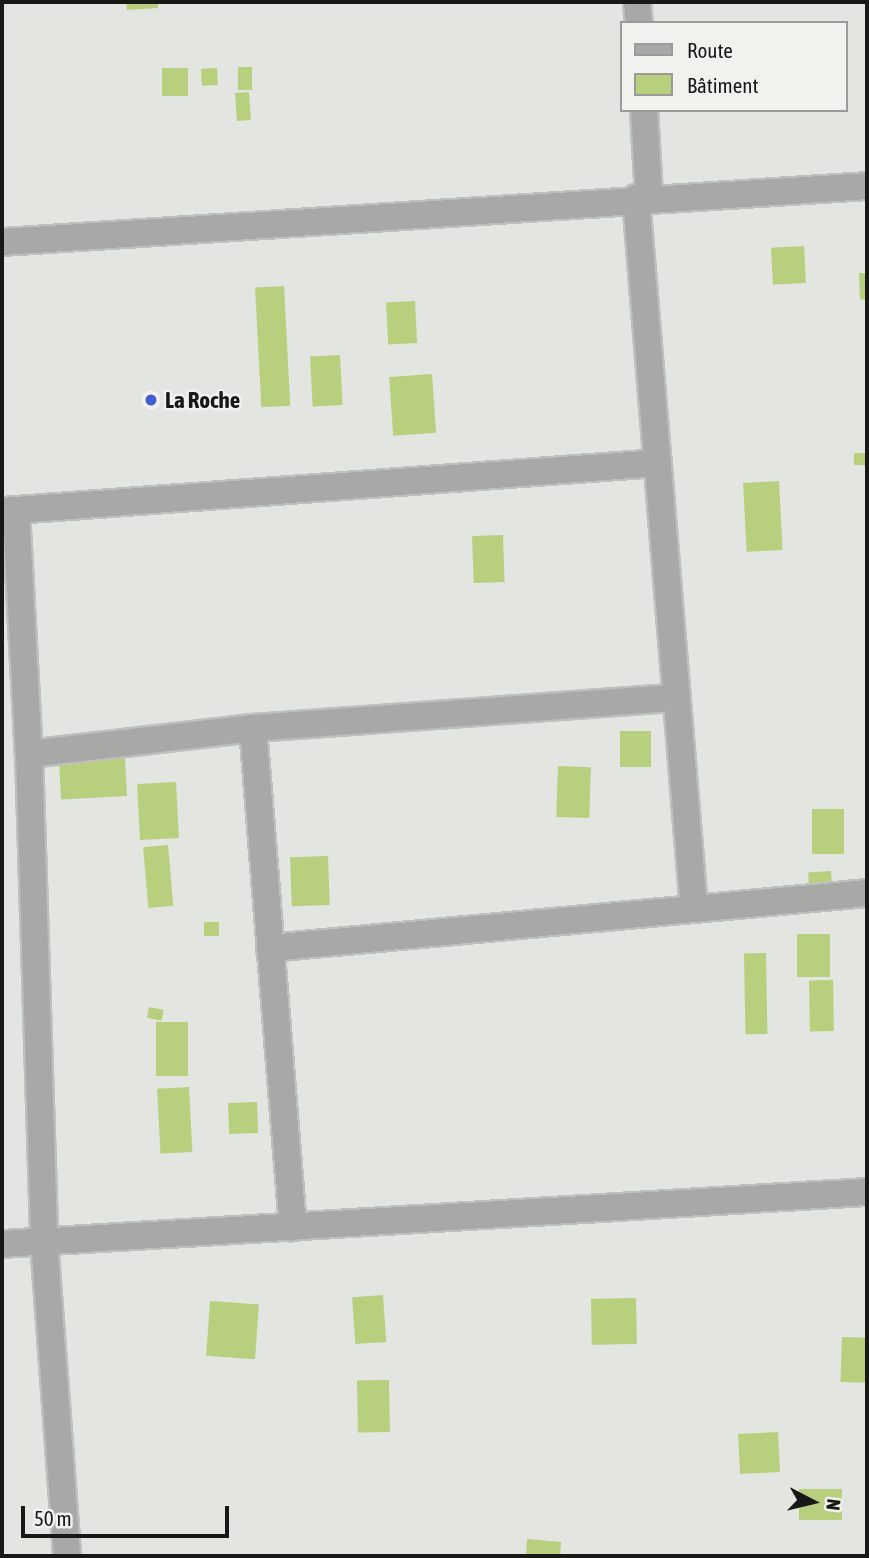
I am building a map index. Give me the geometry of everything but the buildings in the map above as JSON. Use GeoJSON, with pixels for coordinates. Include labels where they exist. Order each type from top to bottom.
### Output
{"type":"FeatureCollection","features":[{"type":"Feature","properties":{"kind":"street"},"geometry":{"type":"LineString","coordinates":[[638,2],[639,21]]}},
{"type":"Feature","properties":{"kind":"street"},"geometry":{"type":"LineString","coordinates":[[644,112],[643,198],[658,463],[694,909]]}},
{"type":"Feature","properties":{"kind":"street"},"geometry":{"type":"LineString","coordinates":[[2,242],[643,198],[867,186]]}},
{"type":"Feature","properties":{"kind":"street"},"geometry":{"type":"LineString","coordinates":[[67,1556],[44,1241],[29,754],[9,510],[658,463]]}},
{"type":"Feature","properties":{"kind":"street"},"geometry":{"type":"LineString","coordinates":[[29,754],[253,728],[676,698]]}},
{"type":"Feature","properties":{"kind":"street"},"geometry":{"type":"LineString","coordinates":[[253,728],[293,1227]]}},
{"type":"Feature","properties":{"kind":"street"},"geometry":{"type":"LineString","coordinates":[[270,948],[867,892]]}},
{"type":"Feature","properties":{"kind":"street"},"geometry":{"type":"LineString","coordinates":[[2,1244],[867,1192]]}},
{"type":"Feature","properties":{"kind":"place","name":"La Roche"},"geometry":{"type":"Point","coordinates":[151,400]}}]}
